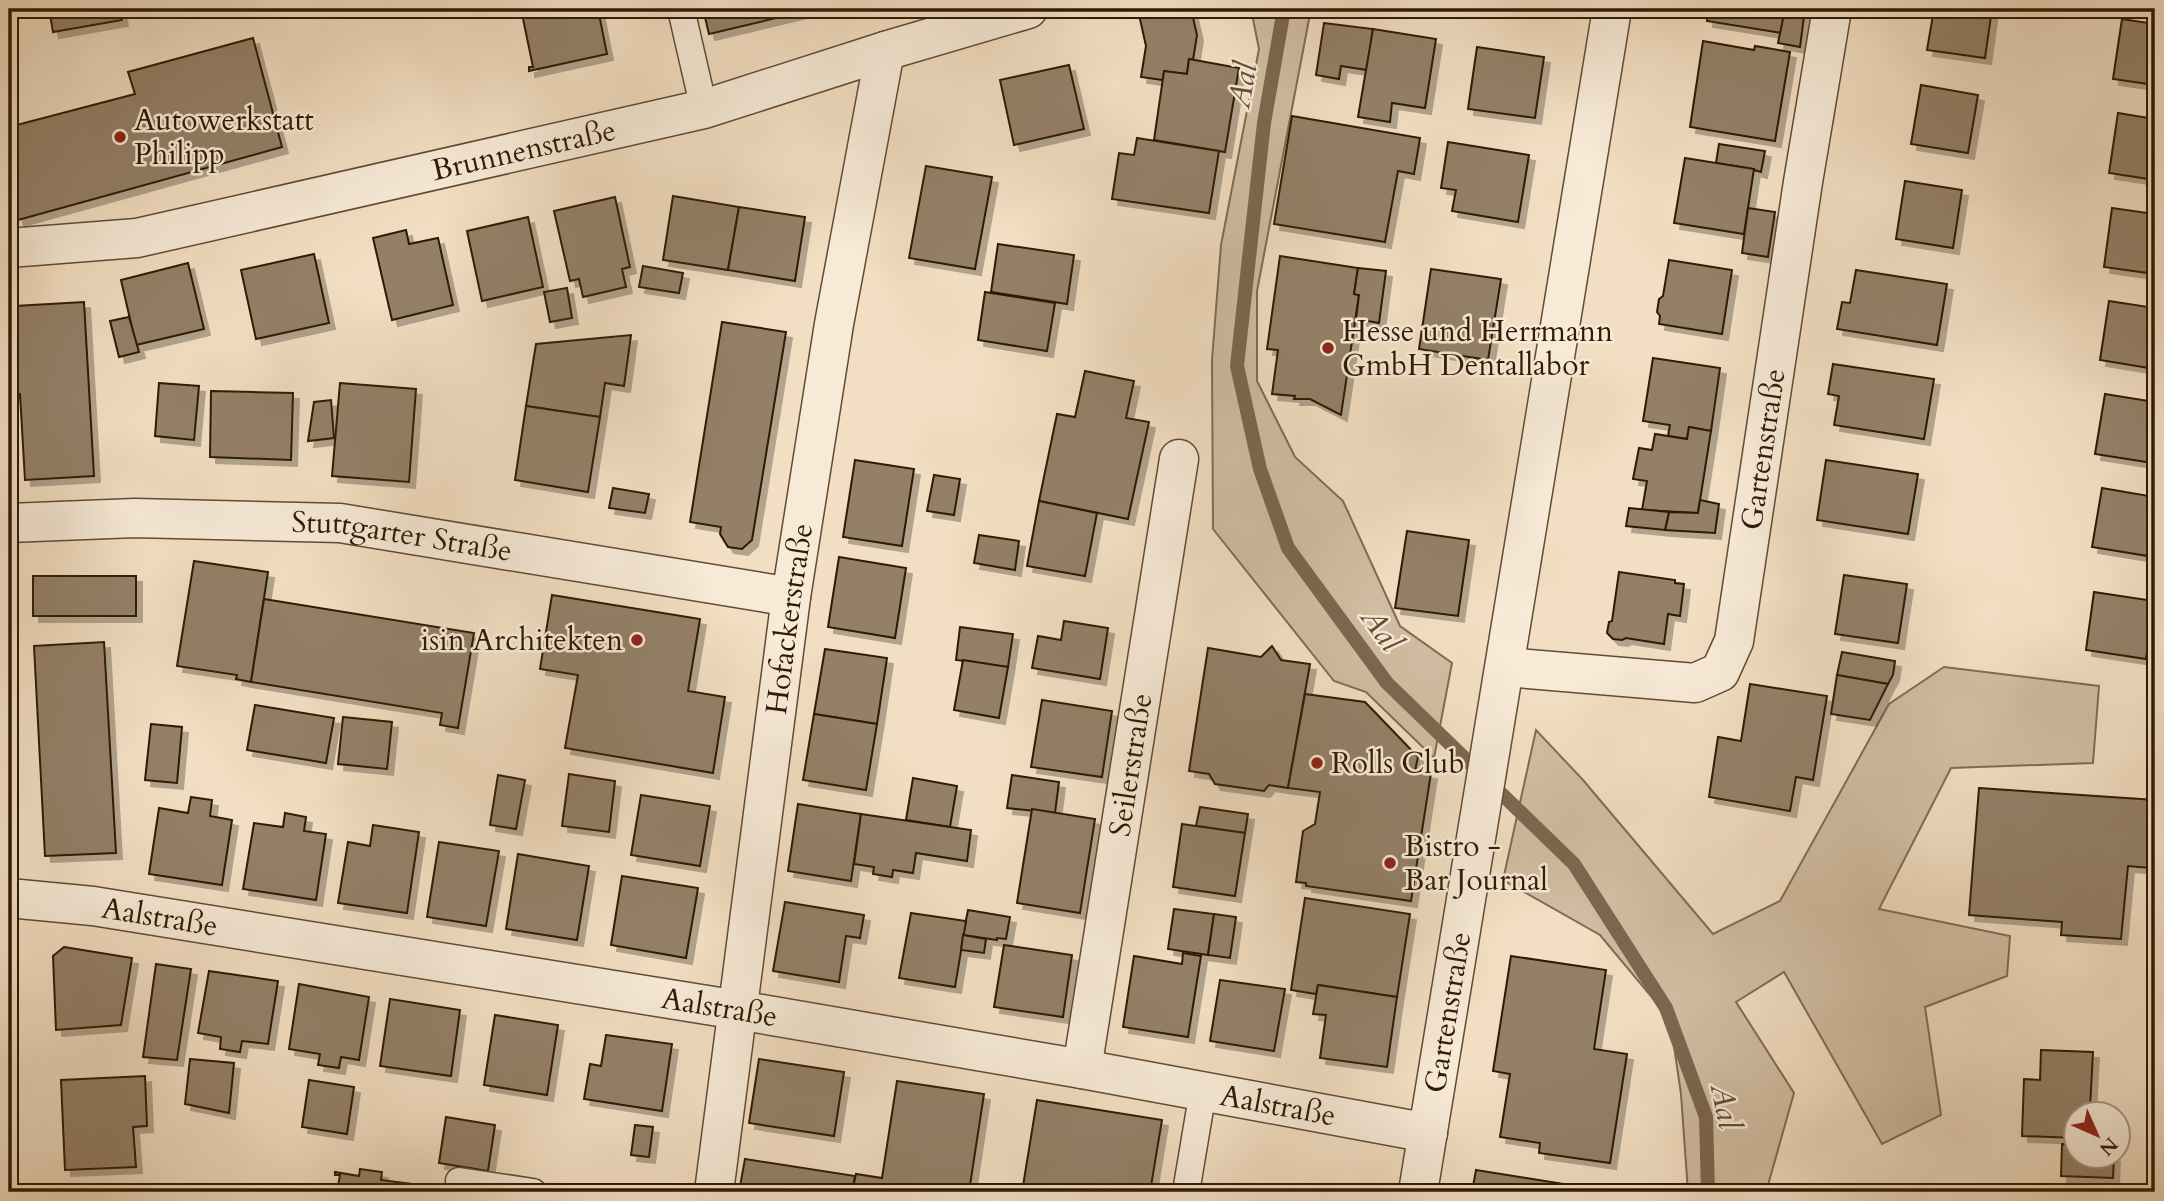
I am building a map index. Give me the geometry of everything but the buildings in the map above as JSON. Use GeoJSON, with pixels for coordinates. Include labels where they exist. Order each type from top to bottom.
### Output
{"type":"FeatureCollection","features":[{"type":"Feature","properties":{"kind":"street","name":"Brunnenstraße"},"geometry":{"type":"LineString","coordinates":[[9,248],[137,238],[704,109],[1028,9]]}},
{"type":"Feature","properties":{"kind":"street","name":"Gartenstraße"},"geometry":{"type":"LineString","coordinates":[[1418,1192],[1612,9]]}},
{"type":"Feature","properties":{"kind":"street","name":"Gartenstraße"},"geometry":{"type":"LineString","coordinates":[[1505,667],[1695,683],[1720,672],[1734,641],[1832,9]]}},
{"type":"Feature","properties":{"kind":"street","name":"Hofackerstraße"},"geometry":{"type":"LineString","coordinates":[[714,1192],[791,597],[834,324],[886,51]]}},
{"type":"Feature","properties":{"kind":"street","name":"Seilerstraße"},"geometry":{"type":"LineString","coordinates":[[1082,1069],[1179,459]]}},
{"type":"Feature","properties":{"kind":"street","name":"Stuttgarter Straße"},"geometry":{"type":"LineString","coordinates":[[9,523],[135,518],[340,523],[791,597]]}},
{"type":"Feature","properties":{"kind":"street","name":"Aalstraße"},"geometry":{"type":"LineString","coordinates":[[9,898],[93,906],[738,1010],[1082,1069],[1428,1133]]}},
{"type":"Feature","properties":{"kind":"lane"},"geometry":{"type":"LineString","coordinates":[[681,9],[704,109]]}},
{"type":"Feature","properties":{"kind":"lane"},"geometry":{"type":"LineString","coordinates":[[1186,1192],[1203,1091]]}},
{"type":"Feature","properties":{"kind":"lane"},"geometry":{"type":"LineString","coordinates":[[458,1181],[533,1192]]}},
{"type":"Feature","properties":{"kind":"shaded area"},"geometry":{"type":"Polygon","coordinates":[[[1251,9],[1311,9],[1257,291],[1257,381],[1295,457],[1343,501],[1400,626],[1452,663],[1434,758],[1366,692],[1334,681],[1213,529],[1212,360],[1221,245],[1259,49],[1251,9]]]}},
{"type":"Feature","properties":{"kind":"shaded area"},"geometry":{"type":"Polygon","coordinates":[[[1944,667],[2099,686],[2093,763],[1951,768],[1879,909],[2010,936],[2007,976],[1925,1007],[1941,1115],[1882,1144],[1784,972],[1736,1002],[1794,1093],[1766,1192],[1688,1192],[1681,1094],[1670,1019],[1600,935],[1503,880],[1536,730],[1583,780],[1713,934],[1780,901],[1889,704],[1944,667]]]}},
{"type":"Feature","properties":{"kind":"waterway","name":"Aal"},"geometry":{"type":"LineString","coordinates":[[1284,9],[1264,123],[1237,366],[1260,469],[1288,548],[1387,683],[1574,864],[1666,1008],[1706,1117],[1708,1192]]}},
{"type":"Feature","properties":{"kind":"place","name":"Autowerkstatt Philipp"},"geometry":{"type":"Point","coordinates":[120,137]}},
{"type":"Feature","properties":{"kind":"place","name":"Hesse und Herrmann GmbH Dentallabor"},"geometry":{"type":"Point","coordinates":[1328,348]}},
{"type":"Feature","properties":{"kind":"place","name":"isin Architekten"},"geometry":{"type":"Point","coordinates":[637,640]}},
{"type":"Feature","properties":{"kind":"place","name":"Rolls Club"},"geometry":{"type":"Point","coordinates":[1317,763]}},
{"type":"Feature","properties":{"kind":"place","name":"Bistro - Bar Journal"},"geometry":{"type":"Point","coordinates":[1390,863]}}]}
